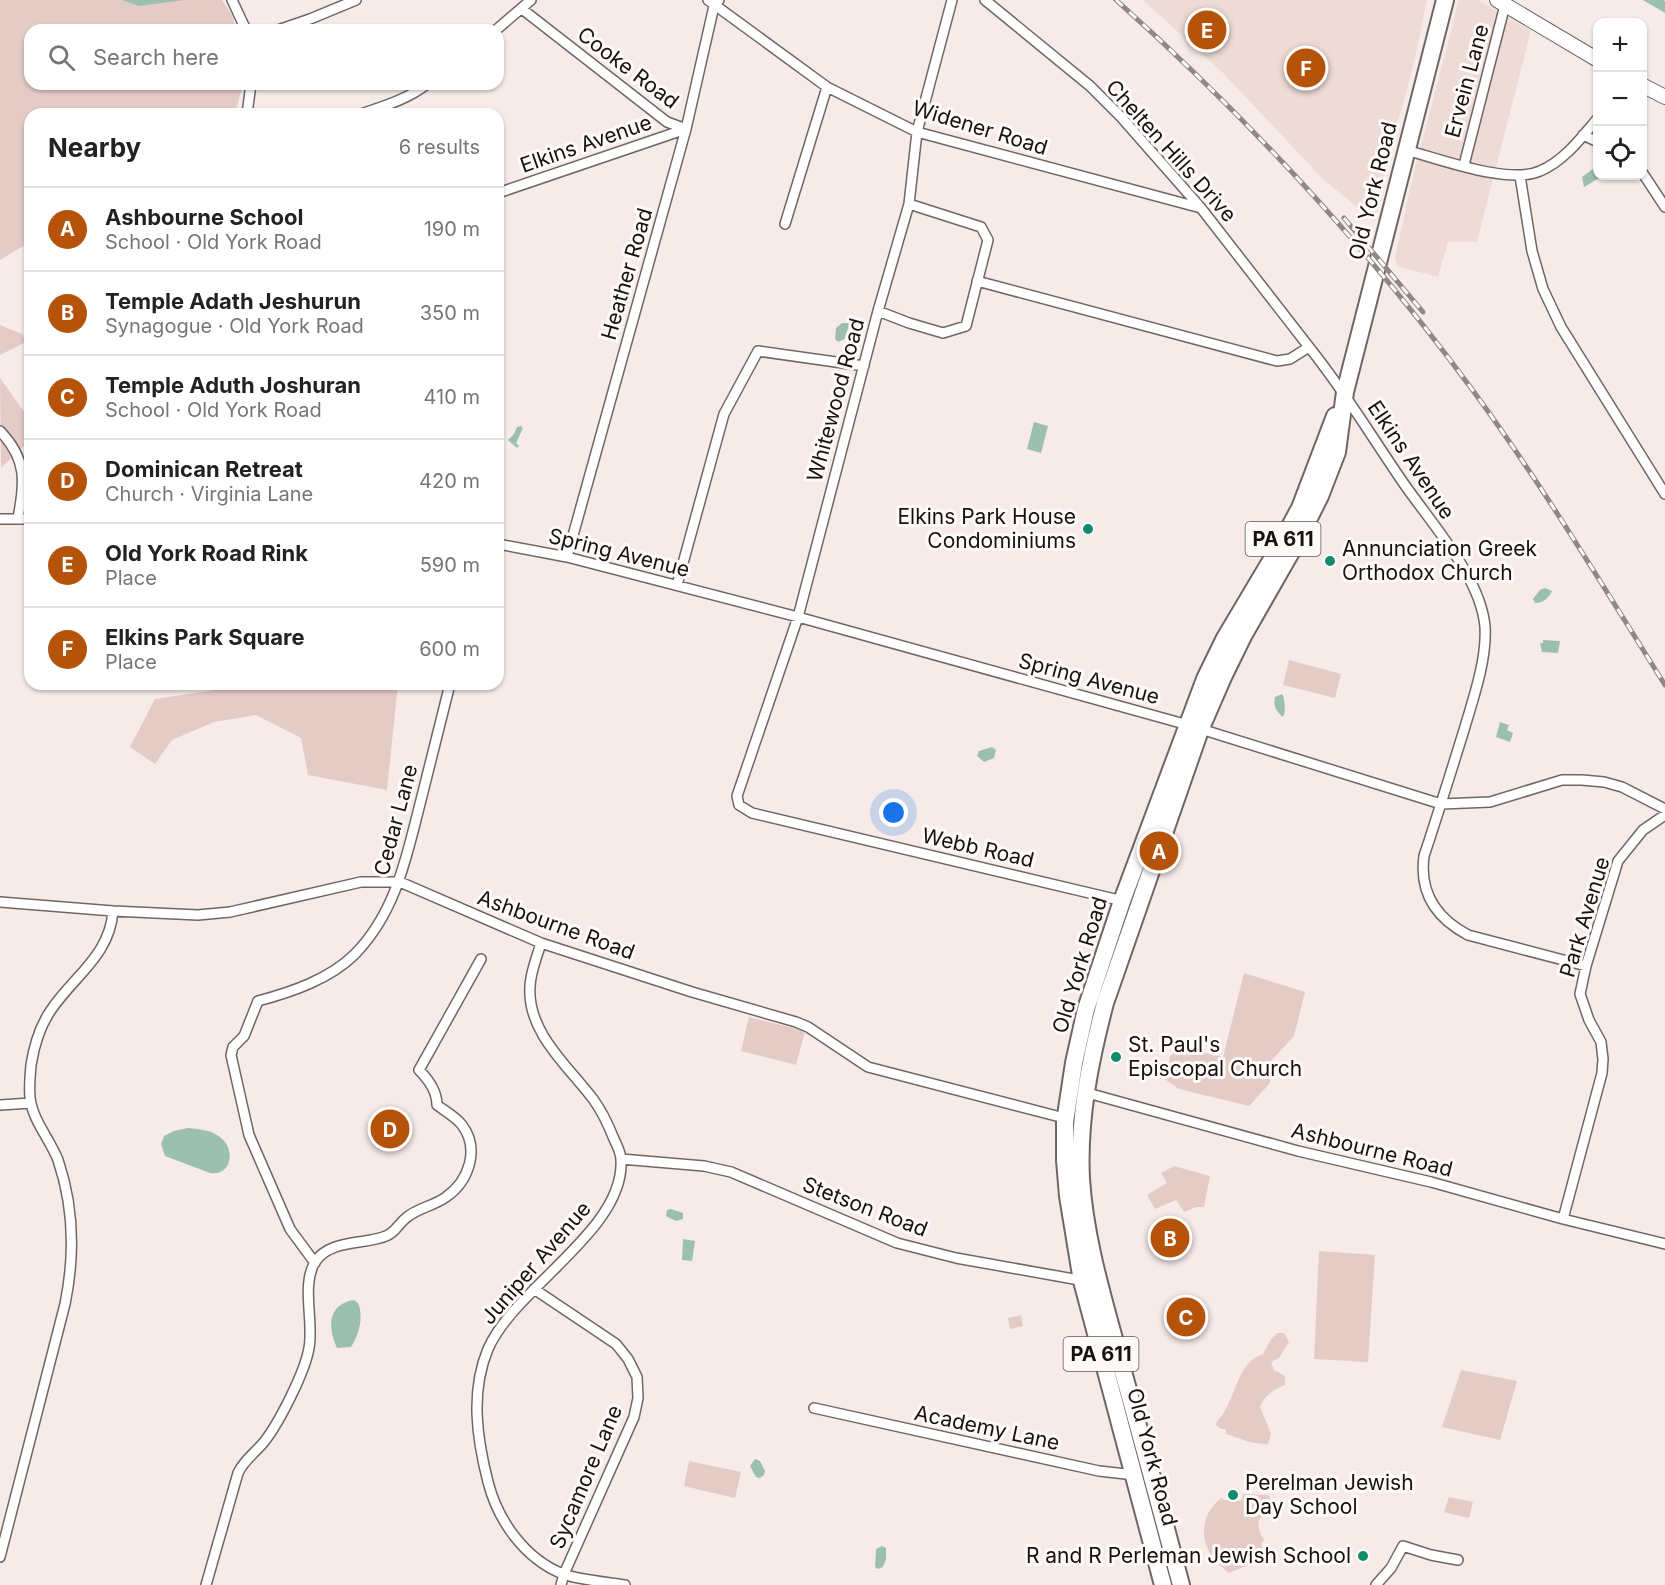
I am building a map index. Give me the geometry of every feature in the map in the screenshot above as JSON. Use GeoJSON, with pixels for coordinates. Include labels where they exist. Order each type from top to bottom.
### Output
{"type":"FeatureCollection","features":[{"type":"Feature","properties":{"kind":"highway","name":"Old York Road"},"geometry":{"type":"LineString","coordinates":[[1163,1585],[1133,1474],[1090,1281],[1074,1121],[1086,1009],[1122,901],[1194,728],[1299,538],[1320,496],[1337,452],[1345,393],[1445,0]]}},
{"type":"Feature","properties":{"kind":"highway","name":"Old York Road"},"geometry":{"type":"LineString","coordinates":[[1078,1091],[1093,1049],[1102,1014],[1140,907],[1194,728]]}},
{"type":"Feature","properties":{"kind":"highway","name":"Old York Road"},"geometry":{"type":"LineString","coordinates":[[1090,1281],[1152,1477],[1181,1585]]}},
{"type":"Feature","properties":{"kind":"street"},"geometry":{"type":"LineString","coordinates":[[232,0],[243,24]]}},
{"type":"Feature","properties":{"kind":"street"},"geometry":{"type":"LineString","coordinates":[[295,24],[356,0]]}},
{"type":"Feature","properties":{"kind":"street"},"geometry":{"type":"LineString","coordinates":[[503,24],[531,0]]}},
{"type":"Feature","properties":{"kind":"street","name":"Whitewood Road"},"geometry":{"type":"LineString","coordinates":[[739,805],[738,789],[798,617],[878,311],[909,204],[917,132],[952,0]]}},
{"type":"Feature","properties":{"kind":"street","name":"Chelten Hills Drive"},"geometry":{"type":"LineString","coordinates":[[985,0],[1090,86],[1121,117],[1201,208],[1309,347]]}},
{"type":"Feature","properties":{"kind":"street","name":"Widener Road"},"geometry":{"type":"LineString","coordinates":[[714,2],[827,87],[917,132],[1201,208]]}},
{"type":"Feature","properties":{"kind":"street","name":"Heather Road"},"geometry":{"type":"LineString","coordinates":[[567,557],[686,129],[714,2]]}},
{"type":"Feature","properties":{"kind":"street"},"geometry":{"type":"LineString","coordinates":[[1501,3],[1593,57]]}},
{"type":"Feature","properties":{"kind":"street","name":"Ervein Lane"},"geometry":{"type":"LineString","coordinates":[[1464,165],[1501,3]]}},
{"type":"Feature","properties":{"kind":"street","name":"Cooke Road"},"geometry":{"type":"LineString","coordinates":[[522,9],[667,122],[686,129]]}},
{"type":"Feature","properties":{"kind":"street"},"geometry":{"type":"LineString","coordinates":[[785,224],[827,87]]}},
{"type":"Feature","properties":{"kind":"street"},"geometry":{"type":"LineString","coordinates":[[1647,88],[1665,97]]}},
{"type":"Feature","properties":{"kind":"street"},"geometry":{"type":"LineString","coordinates":[[249,108],[250,90]]}},
{"type":"Feature","properties":{"kind":"street"},"geometry":{"type":"LineString","coordinates":[[378,108],[419,90]]}},
{"type":"Feature","properties":{"kind":"street"},"geometry":{"type":"LineString","coordinates":[[1406,150],[1503,175],[1520,176],[1540,171],[1559,159],[1593,124]]}},
{"type":"Feature","properties":{"kind":"street","name":"Elkins Avenue"},"geometry":{"type":"LineString","coordinates":[[504,191],[686,129]]}},
{"type":"Feature","properties":{"kind":"street"},"geometry":{"type":"LineString","coordinates":[[1583,135],[1593,140]]}},
{"type":"Feature","properties":{"kind":"street"},"geometry":{"type":"LineString","coordinates":[[1520,176],[1532,251],[1543,289],[1561,327],[1665,494]]}},
{"type":"Feature","properties":{"kind":"street"},"geometry":{"type":"LineString","coordinates":[[1647,180],[1665,207]]}},
{"type":"Feature","properties":{"kind":"street"},"geometry":{"type":"LineString","coordinates":[[878,311],[944,333],[966,326],[988,240],[981,227],[909,204]]}},
{"type":"Feature","properties":{"kind":"street"},"geometry":{"type":"LineString","coordinates":[[977,281],[1277,361],[1290,359],[1309,347]]}},
{"type":"Feature","properties":{"kind":"street","name":"Elkins Avenue"},"geometry":{"type":"LineString","coordinates":[[1309,347],[1345,393],[1402,481],[1468,574],[1479,599],[1485,628],[1482,666],[1424,856],[1422,870],[1428,896],[1443,919],[1452,927],[1468,935],[1586,966]]}},
{"type":"Feature","properties":{"kind":"street"},"geometry":{"type":"LineString","coordinates":[[677,585],[724,414],[758,351],[864,366]]}},
{"type":"Feature","properties":{"kind":"street"},"geometry":{"type":"LineString","coordinates":[[0,431],[16,450],[22,469],[24,488],[18,518]]}},
{"type":"Feature","properties":{"kind":"street"},"geometry":{"type":"LineString","coordinates":[[0,519],[24,518]]}},
{"type":"Feature","properties":{"kind":"street","name":"Spring Avenue"},"geometry":{"type":"LineString","coordinates":[[504,545],[567,557],[798,617],[1194,728],[1441,804],[1490,802],[1562,780],[1582,780],[1604,782],[1622,787],[1665,809]]}},
{"type":"Feature","properties":{"kind":"street","name":"Cedar Lane"},"geometry":{"type":"LineString","coordinates":[[315,1263],[290,1229],[249,1135],[231,1055],[233,1047],[244,1036],[258,1001],[326,976],[355,955],[374,931],[400,882],[448,690]]}},
{"type":"Feature","properties":{"kind":"street","name":"Webb Road"},"geometry":{"type":"LineString","coordinates":[[739,805],[752,813],[1140,907]]}},
{"type":"Feature","properties":{"kind":"street","name":"Park Avenue"},"geometry":{"type":"LineString","coordinates":[[1563,1219],[1602,1073],[1601,1042],[1580,994],[1586,966],[1618,861],[1643,830],[1665,815]]}},
{"type":"Feature","properties":{"kind":"street","name":"Ashbourne Road"},"geometry":{"type":"LineString","coordinates":[[0,902],[113,911],[189,915],[218,914],[362,882],[400,882],[541,943],[692,993],[796,1022],[808,1027],[868,1067],[1074,1121]]}},
{"type":"Feature","properties":{"kind":"street"},"geometry":{"type":"LineString","coordinates":[[0,1557],[65,1304],[72,1263],[72,1230],[64,1180],[55,1153],[31,1103],[30,1073],[39,1033],[52,1009],[100,951],[111,931],[113,911]]}},
{"type":"Feature","properties":{"kind":"street"},"geometry":{"type":"LineString","coordinates":[[541,943],[530,987],[530,999],[535,1018],[544,1037],[601,1111],[621,1159]]}},
{"type":"Feature","properties":{"kind":"street"},"geometry":{"type":"LineString","coordinates":[[206,1585],[236,1478],[244,1463],[264,1442],[275,1425],[306,1359],[311,1331],[309,1282],[315,1263],[324,1252],[336,1247],[389,1235],[405,1218],[448,1196],[465,1176],[472,1155],[464,1128],[437,1105],[437,1098],[429,1081],[419,1070],[481,959]]}},
{"type":"Feature","properties":{"kind":"street","name":"Ashbourne Road"},"geometry":{"type":"LineString","coordinates":[[1078,1091],[1298,1151],[1431,1182],[1563,1219],[1665,1244]]}},
{"type":"Feature","properties":{"kind":"street"},"geometry":{"type":"LineString","coordinates":[[0,1105],[31,1103]]}},
{"type":"Feature","properties":{"kind":"street","name":"Stetson Road"},"geometry":{"type":"LineString","coordinates":[[621,1159],[718,1168],[897,1243],[956,1258],[1090,1281]]}},
{"type":"Feature","properties":{"kind":"street","name":"Juniper Avenue"},"geometry":{"type":"LineString","coordinates":[[621,1159],[618,1184],[604,1212],[589,1233],[501,1326],[488,1350],[476,1403],[479,1447],[490,1491],[507,1527],[534,1558],[564,1574],[625,1585]]}},
{"type":"Feature","properties":{"kind":"street","name":"Sycamore Lane"},"geometry":{"type":"LineString","coordinates":[[534,1289],[616,1344],[628,1359],[637,1377],[638,1398],[634,1417],[561,1585]]}},
{"type":"Feature","properties":{"kind":"street","name":"Academy Lane"},"geometry":{"type":"LineString","coordinates":[[814,1408],[1099,1471],[1152,1477]]}},
{"type":"Feature","properties":{"kind":"street"},"geometry":{"type":"LineString","coordinates":[[1376,1585],[1391,1568],[1403,1546],[1431,1555],[1458,1560]]}},
{"type":"Feature","properties":{"kind":"shaded area"},"geometry":{"type":"Polygon","coordinates":[[[0,0],[222,0],[233,17],[235,24],[24,24],[24,90],[241,90],[237,108],[24,108],[24,246],[0,260],[0,0]]]}},
{"type":"Feature","properties":{"kind":"shaded area"},"geometry":{"type":"Polygon","coordinates":[[[122,0],[184,0],[139,6],[122,0]]]}},
{"type":"Feature","properties":{"kind":"shaded area"},"geometry":{"type":"Polygon","coordinates":[[[1143,0],[1427,0],[1413,67],[1385,169],[1375,222],[1323,179],[1223,73],[1143,0]]]}},
{"type":"Feature","properties":{"kind":"shaded area"},"geometry":{"type":"Polygon","coordinates":[[[1459,0],[1478,0],[1531,30],[1477,242],[1448,242],[1438,277],[1397,266],[1395,258],[1411,184],[1459,0]]]}},
{"type":"Feature","properties":{"kind":"shaded area"},"geometry":{"type":"Polygon","coordinates":[[[1643,0],[1665,1],[1665,13],[1643,0]]]}},
{"type":"Feature","properties":{"kind":"shaded area"},"geometry":{"type":"Polygon","coordinates":[[[1593,169],[1593,180],[1596,180],[1584,187],[1582,177],[1593,169]]]}},
{"type":"Feature","properties":{"kind":"shaded area"},"geometry":{"type":"Polygon","coordinates":[[[842,323],[849,323],[849,325],[845,339],[838,342],[835,339],[836,328],[842,323]]]}},
{"type":"Feature","properties":{"kind":"shaded area"},"geometry":{"type":"Polygon","coordinates":[[[0,325],[22,334],[24,343],[0,355],[0,325]]]}},
{"type":"Feature","properties":{"kind":"shaded area"},"geometry":{"type":"Polygon","coordinates":[[[0,378],[24,412],[24,446],[1,468],[0,378]]]}},
{"type":"Feature","properties":{"kind":"shaded area"},"geometry":{"type":"Polygon","coordinates":[[[1034,422],[1048,426],[1041,453],[1027,449],[1034,422]]]}},
{"type":"Feature","properties":{"kind":"shaded area"},"geometry":{"type":"Polygon","coordinates":[[[517,427],[523,428],[516,443],[519,446],[517,448],[508,440],[517,427]]]}},
{"type":"Feature","properties":{"kind":"shaded area"},"geometry":{"type":"Polygon","coordinates":[[[649,556],[662,560],[661,567],[646,565],[645,560],[649,556]]]}},
{"type":"Feature","properties":{"kind":"shaded area"},"geometry":{"type":"Polygon","coordinates":[[[1545,588],[1552,591],[1549,596],[1535,603],[1533,599],[1540,590],[1545,588]]]}},
{"type":"Feature","properties":{"kind":"shaded area"},"geometry":{"type":"Polygon","coordinates":[[[1543,640],[1560,641],[1558,653],[1542,652],[1540,643],[1543,643],[1543,640]]]}},
{"type":"Feature","properties":{"kind":"shaded area"},"geometry":{"type":"Polygon","coordinates":[[[1289,660],[1341,674],[1335,698],[1283,685],[1289,660]]]}},
{"type":"Feature","properties":{"kind":"shaded area"},"geometry":{"type":"Polygon","coordinates":[[[215,690],[397,690],[387,790],[308,775],[301,738],[256,715],[214,722],[172,740],[155,764],[130,747],[155,699],[215,690]]]}},
{"type":"Feature","properties":{"kind":"shaded area"},"geometry":{"type":"Polygon","coordinates":[[[1282,694],[1285,705],[1283,717],[1277,711],[1274,703],[1275,697],[1282,694]]]}},
{"type":"Feature","properties":{"kind":"shaded area"},"geometry":{"type":"Polygon","coordinates":[[[1500,722],[1509,725],[1507,730],[1513,733],[1510,742],[1496,737],[1500,722]]]}},
{"type":"Feature","properties":{"kind":"shaded area"},"geometry":{"type":"Polygon","coordinates":[[[992,747],[996,750],[994,758],[984,762],[977,756],[979,751],[992,747]]]}},
{"type":"Feature","properties":{"kind":"shaded area"},"geometry":{"type":"Polygon","coordinates":[[[1244,973],[1305,992],[1294,1036],[1271,1061],[1270,1083],[1249,1106],[1179,1089],[1166,1080],[1170,1056],[1181,1048],[1223,1057],[1244,973]]]}},
{"type":"Feature","properties":{"kind":"shaded area"},"geometry":{"type":"Polygon","coordinates":[[[749,1017],[805,1031],[796,1065],[741,1051],[749,1017]]]}},
{"type":"Feature","properties":{"kind":"shaded area"},"geometry":{"type":"Polygon","coordinates":[[[188,1128],[213,1133],[225,1142],[230,1154],[227,1166],[223,1170],[210,1173],[165,1156],[161,1144],[164,1136],[188,1128]]]}},
{"type":"Feature","properties":{"kind":"shaded area"},"geometry":{"type":"Polygon","coordinates":[[[1174,1166],[1210,1176],[1204,1207],[1196,1207],[1184,1212],[1176,1200],[1155,1209],[1147,1195],[1167,1183],[1161,1173],[1174,1166]]]}},
{"type":"Feature","properties":{"kind":"shaded area"},"geometry":{"type":"Polygon","coordinates":[[[667,1210],[683,1213],[683,1219],[676,1221],[666,1216],[667,1210]]]}},
{"type":"Feature","properties":{"kind":"shaded area"},"geometry":{"type":"Polygon","coordinates":[[[683,1239],[695,1241],[692,1261],[682,1260],[683,1239]]]}},
{"type":"Feature","properties":{"kind":"shaded area"},"geometry":{"type":"Polygon","coordinates":[[[1319,1251],[1375,1255],[1368,1362],[1314,1359],[1319,1251]]]}},
{"type":"Feature","properties":{"kind":"shaded area"},"geometry":{"type":"Polygon","coordinates":[[[354,1300],[358,1303],[361,1314],[356,1337],[351,1347],[337,1348],[332,1332],[332,1318],[339,1306],[354,1300]]]}},
{"type":"Feature","properties":{"kind":"shaded area"},"geometry":{"type":"Polygon","coordinates":[[[1021,1315],[1023,1326],[1010,1329],[1008,1318],[1021,1315]]]}},
{"type":"Feature","properties":{"kind":"shaded area"},"geometry":{"type":"Polygon","coordinates":[[[1277,1333],[1284,1333],[1289,1342],[1279,1358],[1271,1362],[1274,1370],[1285,1376],[1285,1385],[1270,1393],[1260,1407],[1271,1434],[1268,1444],[1251,1442],[1226,1434],[1226,1429],[1221,1429],[1216,1425],[1217,1421],[1222,1416],[1243,1371],[1255,1358],[1263,1354],[1277,1333]]]}},
{"type":"Feature","properties":{"kind":"shaded area"},"geometry":{"type":"Polygon","coordinates":[[[1461,1370],[1517,1381],[1500,1440],[1442,1427],[1461,1370]]]}},
{"type":"Feature","properties":{"kind":"shaded area"},"geometry":{"type":"Polygon","coordinates":[[[755,1459],[760,1461],[765,1471],[760,1478],[756,1477],[750,1466],[755,1459]]]}},
{"type":"Feature","properties":{"kind":"shaded area"},"geometry":{"type":"Polygon","coordinates":[[[689,1461],[741,1472],[735,1498],[684,1486],[689,1461]]]}},
{"type":"Feature","properties":{"kind":"shaded area"},"geometry":{"type":"Polygon","coordinates":[[[1243,1494],[1269,1495],[1271,1502],[1258,1522],[1264,1540],[1261,1543],[1266,1558],[1229,1573],[1208,1549],[1205,1541],[1205,1524],[1210,1509],[1222,1498],[1241,1501],[1243,1494]]]}},
{"type":"Feature","properties":{"kind":"shaded area"},"geometry":{"type":"Polygon","coordinates":[[[1449,1497],[1473,1502],[1469,1518],[1444,1512],[1449,1497]]]}},
{"type":"Feature","properties":{"kind":"shaded area"},"geometry":{"type":"Polygon","coordinates":[[[882,1546],[886,1548],[886,1559],[883,1567],[878,1569],[875,1567],[876,1549],[882,1546]]]}},
{"type":"Feature","properties":{"kind":"railway"},"geometry":{"type":"LineString","coordinates":[[1116,0],[1260,138],[1349,236],[1434,339],[1524,464],[1665,685]]}},
{"type":"Feature","properties":{"kind":"railway"},"geometry":{"type":"LineString","coordinates":[[1344,218],[1423,312]]}},
{"type":"Feature","properties":{"kind":"place","name":"Old York Road Rink"},"geometry":{"type":"Point","coordinates":[1207,30]}},
{"type":"Feature","properties":{"kind":"place","name":"Elkins Park Square"},"geometry":{"type":"Point","coordinates":[1306,68]}},
{"type":"Feature","properties":{"kind":"place","name":"Elkins Park House Condominiums"},"geometry":{"type":"Point","coordinates":[1088,529]}},
{"type":"Feature","properties":{"kind":"place","name":"Annunciation Greek Orthodox Church"},"geometry":{"type":"Point","coordinates":[1330,561]}},
{"type":"Feature","properties":{"kind":"place","name":"Ashbourne School"},"geometry":{"type":"Point","coordinates":[1159,851]}},
{"type":"Feature","properties":{"kind":"place","name":"St. Paul's Episcopal Church"},"geometry":{"type":"Point","coordinates":[1116,1057]}},
{"type":"Feature","properties":{"kind":"place","name":"Dominican Retreat"},"geometry":{"type":"Point","coordinates":[390,1129]}},
{"type":"Feature","properties":{"kind":"place","name":"Temple Adath Jeshurun"},"geometry":{"type":"Point","coordinates":[1170,1238]}},
{"type":"Feature","properties":{"kind":"place","name":"Temple Aduth Joshuran"},"geometry":{"type":"Point","coordinates":[1186,1317]}},
{"type":"Feature","properties":{"kind":"place","name":"Perelman Jewish Day School"},"geometry":{"type":"Point","coordinates":[1233,1495]}},
{"type":"Feature","properties":{"kind":"place","name":"R and R Perleman Jewish School"},"geometry":{"type":"Point","coordinates":[1363,1556]}}]}
